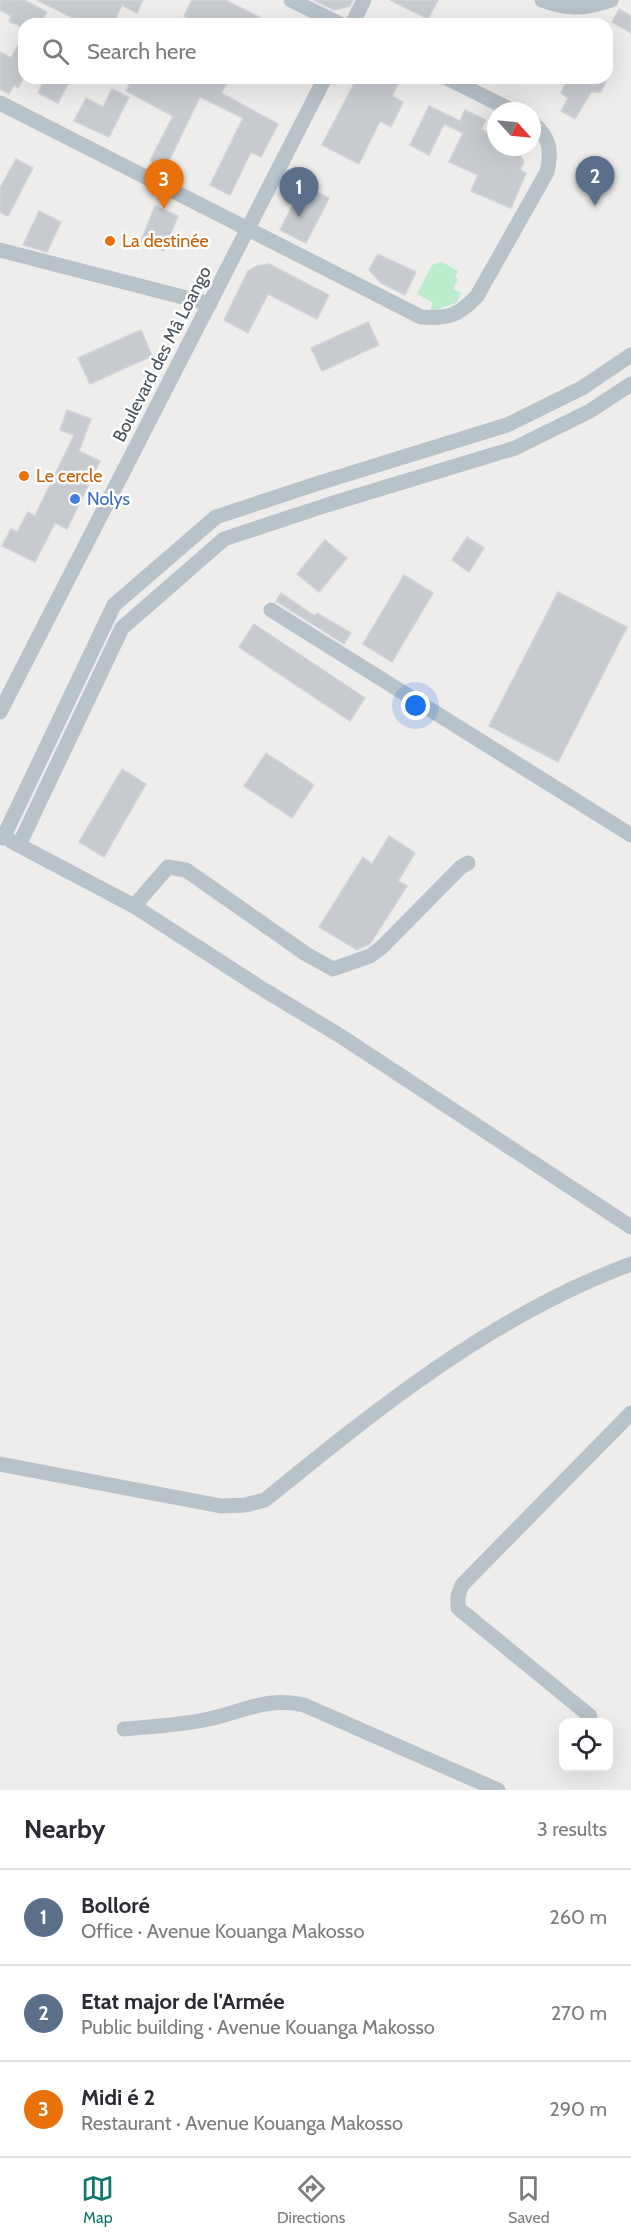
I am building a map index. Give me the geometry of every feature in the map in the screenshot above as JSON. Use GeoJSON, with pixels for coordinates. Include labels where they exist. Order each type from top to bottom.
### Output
{"type":"FeatureCollection","features":[{"type":"Feature","properties":{"kind":"street"},"geometry":{"type":"LineString","coordinates":[[291,0],[328,18]]}},
{"type":"Feature","properties":{"kind":"street"},"geometry":{"type":"LineString","coordinates":[[355,18],[364,0]]}},
{"type":"Feature","properties":{"kind":"street"},"geometry":{"type":"LineString","coordinates":[[542,0],[564,8],[595,5],[611,0]]}},
{"type":"Feature","properties":{"kind":"street","name":"Boulevard des Mâ Loango"},"geometry":{"type":"LineString","coordinates":[[0,712],[322,84]]}},
{"type":"Feature","properties":{"kind":"street"},"geometry":{"type":"LineString","coordinates":[[459,84],[495,102]]}},
{"type":"Feature","properties":{"kind":"street"},"geometry":{"type":"LineString","coordinates":[[0,103],[421,317],[441,318],[455,315],[477,296],[547,172],[550,158],[549,146],[541,130]]}},
{"type":"Feature","properties":{"kind":"street"},"geometry":{"type":"LineString","coordinates":[[0,250],[210,304]]}},
{"type":"Feature","properties":{"kind":"street"},"geometry":{"type":"LineString","coordinates":[[631,355],[582,388],[507,425],[216,517],[114,605],[2,837],[134,906],[339,1035],[631,1227]]}},
{"type":"Feature","properties":{"kind":"street"},"geometry":{"type":"LineString","coordinates":[[19,845],[122,628],[224,539],[515,448],[590,411],[631,384]]}},
{"type":"Feature","properties":{"kind":"street"},"geometry":{"type":"LineString","coordinates":[[271,610],[631,835]]}},
{"type":"Feature","properties":{"kind":"street"},"geometry":{"type":"LineString","coordinates":[[134,906],[168,867],[186,870],[306,954],[333,969],[370,956],[381,948],[461,867],[468,863]]}},
{"type":"Feature","properties":{"kind":"street"},"geometry":{"type":"LineString","coordinates":[[0,1464],[221,1506],[245,1505],[265,1500],[369,1415],[486,1334],[603,1274],[631,1264]]}},
{"type":"Feature","properties":{"kind":"street"},"geometry":{"type":"LineString","coordinates":[[590,1716],[458,1608],[458,1596],[462,1585],[631,1413]]}},
{"type":"Feature","properties":{"kind":"street"},"geometry":{"type":"LineString","coordinates":[[124,1729],[206,1720],[268,1702],[288,1701],[304,1704],[498,1790]]}},
{"type":"Feature","properties":{"kind":"green space"},"geometry":{"type":"Polygon","coordinates":[[[442,262],[458,271],[455,277],[458,279],[453,289],[461,293],[456,303],[432,311],[430,310],[433,303],[417,294],[432,265],[442,262]]]}},
{"type":"Feature","properties":{"kind":"building"},"geometry":{"type":"Polygon","coordinates":[[[0,0],[24,0],[47,12],[44,18],[18,18],[18,25],[9,21],[11,16],[0,10],[0,0]]]}},
{"type":"Feature","properties":{"kind":"building"},"geometry":{"type":"Polygon","coordinates":[[[37,0],[143,0],[137,13],[122,5],[116,18],[73,18],[37,0]]]}},
{"type":"Feature","properties":{"kind":"building"},"geometry":{"type":"Polygon","coordinates":[[[192,0],[225,0],[261,18],[188,18],[184,16],[192,0]]]}},
{"type":"Feature","properties":{"kind":"building"},"geometry":{"type":"Polygon","coordinates":[[[313,0],[353,0],[350,6],[334,10],[313,0]]]}},
{"type":"Feature","properties":{"kind":"building"},"geometry":{"type":"Polygon","coordinates":[[[390,0],[438,0],[429,18],[390,0]]]}},
{"type":"Feature","properties":{"kind":"building"},"geometry":{"type":"Polygon","coordinates":[[[619,9],[631,16],[631,33],[613,23],[619,9]]]}},
{"type":"Feature","properties":{"kind":"building"},"geometry":{"type":"Polygon","coordinates":[[[18,45],[18,84],[20,84],[18,88],[14,85],[9,94],[0,89],[0,52],[11,58],[18,45]]]}},
{"type":"Feature","properties":{"kind":"building"},"geometry":{"type":"Polygon","coordinates":[[[42,84],[68,84],[58,103],[38,93],[42,84]]]}},
{"type":"Feature","properties":{"kind":"building"},"geometry":{"type":"Polygon","coordinates":[[[130,84],[226,84],[221,93],[278,124],[261,157],[251,152],[230,195],[210,185],[243,118],[200,97],[165,169],[150,161],[173,116],[126,91],[130,84]]]}},
{"type":"Feature","properties":{"kind":"building"},"geometry":{"type":"Polygon","coordinates":[[[354,84],[398,84],[392,96],[403,102],[391,127],[380,121],[359,164],[322,145],[354,84]]]}},
{"type":"Feature","properties":{"kind":"building"},"geometry":{"type":"Polygon","coordinates":[[[565,84],[604,84],[601,92],[591,92],[575,119],[561,111],[568,98],[561,93],[565,84]]]}},
{"type":"Feature","properties":{"kind":"building"},"geometry":{"type":"Polygon","coordinates":[[[112,89],[129,97],[109,137],[74,121],[86,98],[103,107],[112,89]]]}},
{"type":"Feature","properties":{"kind":"building"},"geometry":{"type":"Polygon","coordinates":[[[429,106],[460,121],[465,110],[486,120],[481,129],[487,132],[487,156],[521,156],[524,162],[520,170],[526,173],[511,208],[471,191],[478,175],[449,162],[463,133],[444,124],[429,155],[410,145],[429,106]]]}},
{"type":"Feature","properties":{"kind":"building"},"geometry":{"type":"Polygon","coordinates":[[[16,159],[33,168],[8,216],[0,212],[0,188],[16,159]]]}},
{"type":"Feature","properties":{"kind":"building"},"geometry":{"type":"Polygon","coordinates":[[[303,185],[329,198],[306,243],[280,230],[303,185]]]}},
{"type":"Feature","properties":{"kind":"building"},"geometry":{"type":"Polygon","coordinates":[[[155,206],[178,216],[164,251],[141,241],[155,206]]]}},
{"type":"Feature","properties":{"kind":"building"},"geometry":{"type":"Polygon","coordinates":[[[39,211],[61,222],[47,252],[23,245],[39,211]]]}},
{"type":"Feature","properties":{"kind":"building"},"geometry":{"type":"Polygon","coordinates":[[[378,254],[416,272],[405,295],[381,283],[369,270],[378,254]]]}},
{"type":"Feature","properties":{"kind":"building"},"geometry":{"type":"Polygon","coordinates":[[[269,264],[329,295],[317,319],[268,294],[248,333],[224,320],[248,271],[257,266],[269,264]]]}},
{"type":"Feature","properties":{"kind":"building"},"geometry":{"type":"Polygon","coordinates":[[[368,322],[379,345],[322,371],[311,348],[368,322]]]}},
{"type":"Feature","properties":{"kind":"building"},"geometry":{"type":"Polygon","coordinates":[[[141,330],[152,356],[90,384],[78,358],[141,330]]]}},
{"type":"Feature","properties":{"kind":"building"},"geometry":{"type":"Polygon","coordinates":[[[67,410],[91,419],[79,451],[100,461],[67,529],[55,523],[35,562],[2,546],[11,529],[17,532],[28,512],[35,516],[74,435],[60,430],[67,410]]]}},
{"type":"Feature","properties":{"kind":"building"},"geometry":{"type":"Polygon","coordinates":[[[467,537],[484,548],[469,572],[452,560],[467,537]]]}},
{"type":"Feature","properties":{"kind":"building"},"geometry":{"type":"Polygon","coordinates":[[[325,540],[347,558],[319,592],[297,574],[325,540]]]}},
{"type":"Feature","properties":{"kind":"building"},"geometry":{"type":"Polygon","coordinates":[[[404,575],[433,593],[392,662],[363,644],[404,575]]]}},
{"type":"Feature","properties":{"kind":"building"},"geometry":{"type":"Polygon","coordinates":[[[558,592],[627,627],[558,762],[489,726],[558,592]]]}},
{"type":"Feature","properties":{"kind":"building"},"geometry":{"type":"Polygon","coordinates":[[[281,593],[315,616],[317,613],[351,633],[344,644],[276,601],[281,593]]]}},
{"type":"Feature","properties":{"kind":"building"},"geometry":{"type":"Polygon","coordinates":[[[254,624],[365,698],[350,721],[239,647],[254,624]]]}},
{"type":"Feature","properties":{"kind":"building"},"geometry":{"type":"Polygon","coordinates":[[[266,753],[314,785],[292,818],[244,786],[266,753]]]}},
{"type":"Feature","properties":{"kind":"building"},"geometry":{"type":"Polygon","coordinates":[[[122,769],[146,784],[104,857],[79,842],[122,769]]]}},
{"type":"Feature","properties":{"kind":"building"},"geometry":{"type":"Polygon","coordinates":[[[389,836],[415,853],[398,881],[407,886],[370,944],[357,950],[319,927],[363,857],[372,864],[389,836]]]}},
{"type":"Feature","properties":{"kind":"place","name":"Etat major de l'Armée"},"geometry":{"type":"Point","coordinates":[595,206]}},
{"type":"Feature","properties":{"kind":"place","name":"Midi é 2"},"geometry":{"type":"Point","coordinates":[164,209]}},
{"type":"Feature","properties":{"kind":"place","name":"Bolloré"},"geometry":{"type":"Point","coordinates":[299,217]}},
{"type":"Feature","properties":{"kind":"place","name":"La destinée"},"geometry":{"type":"Point","coordinates":[110,241]}},
{"type":"Feature","properties":{"kind":"place","name":"Le cercle"},"geometry":{"type":"Point","coordinates":[24,476]}},
{"type":"Feature","properties":{"kind":"place","name":"Nolys"},"geometry":{"type":"Point","coordinates":[75,499]}}]}
